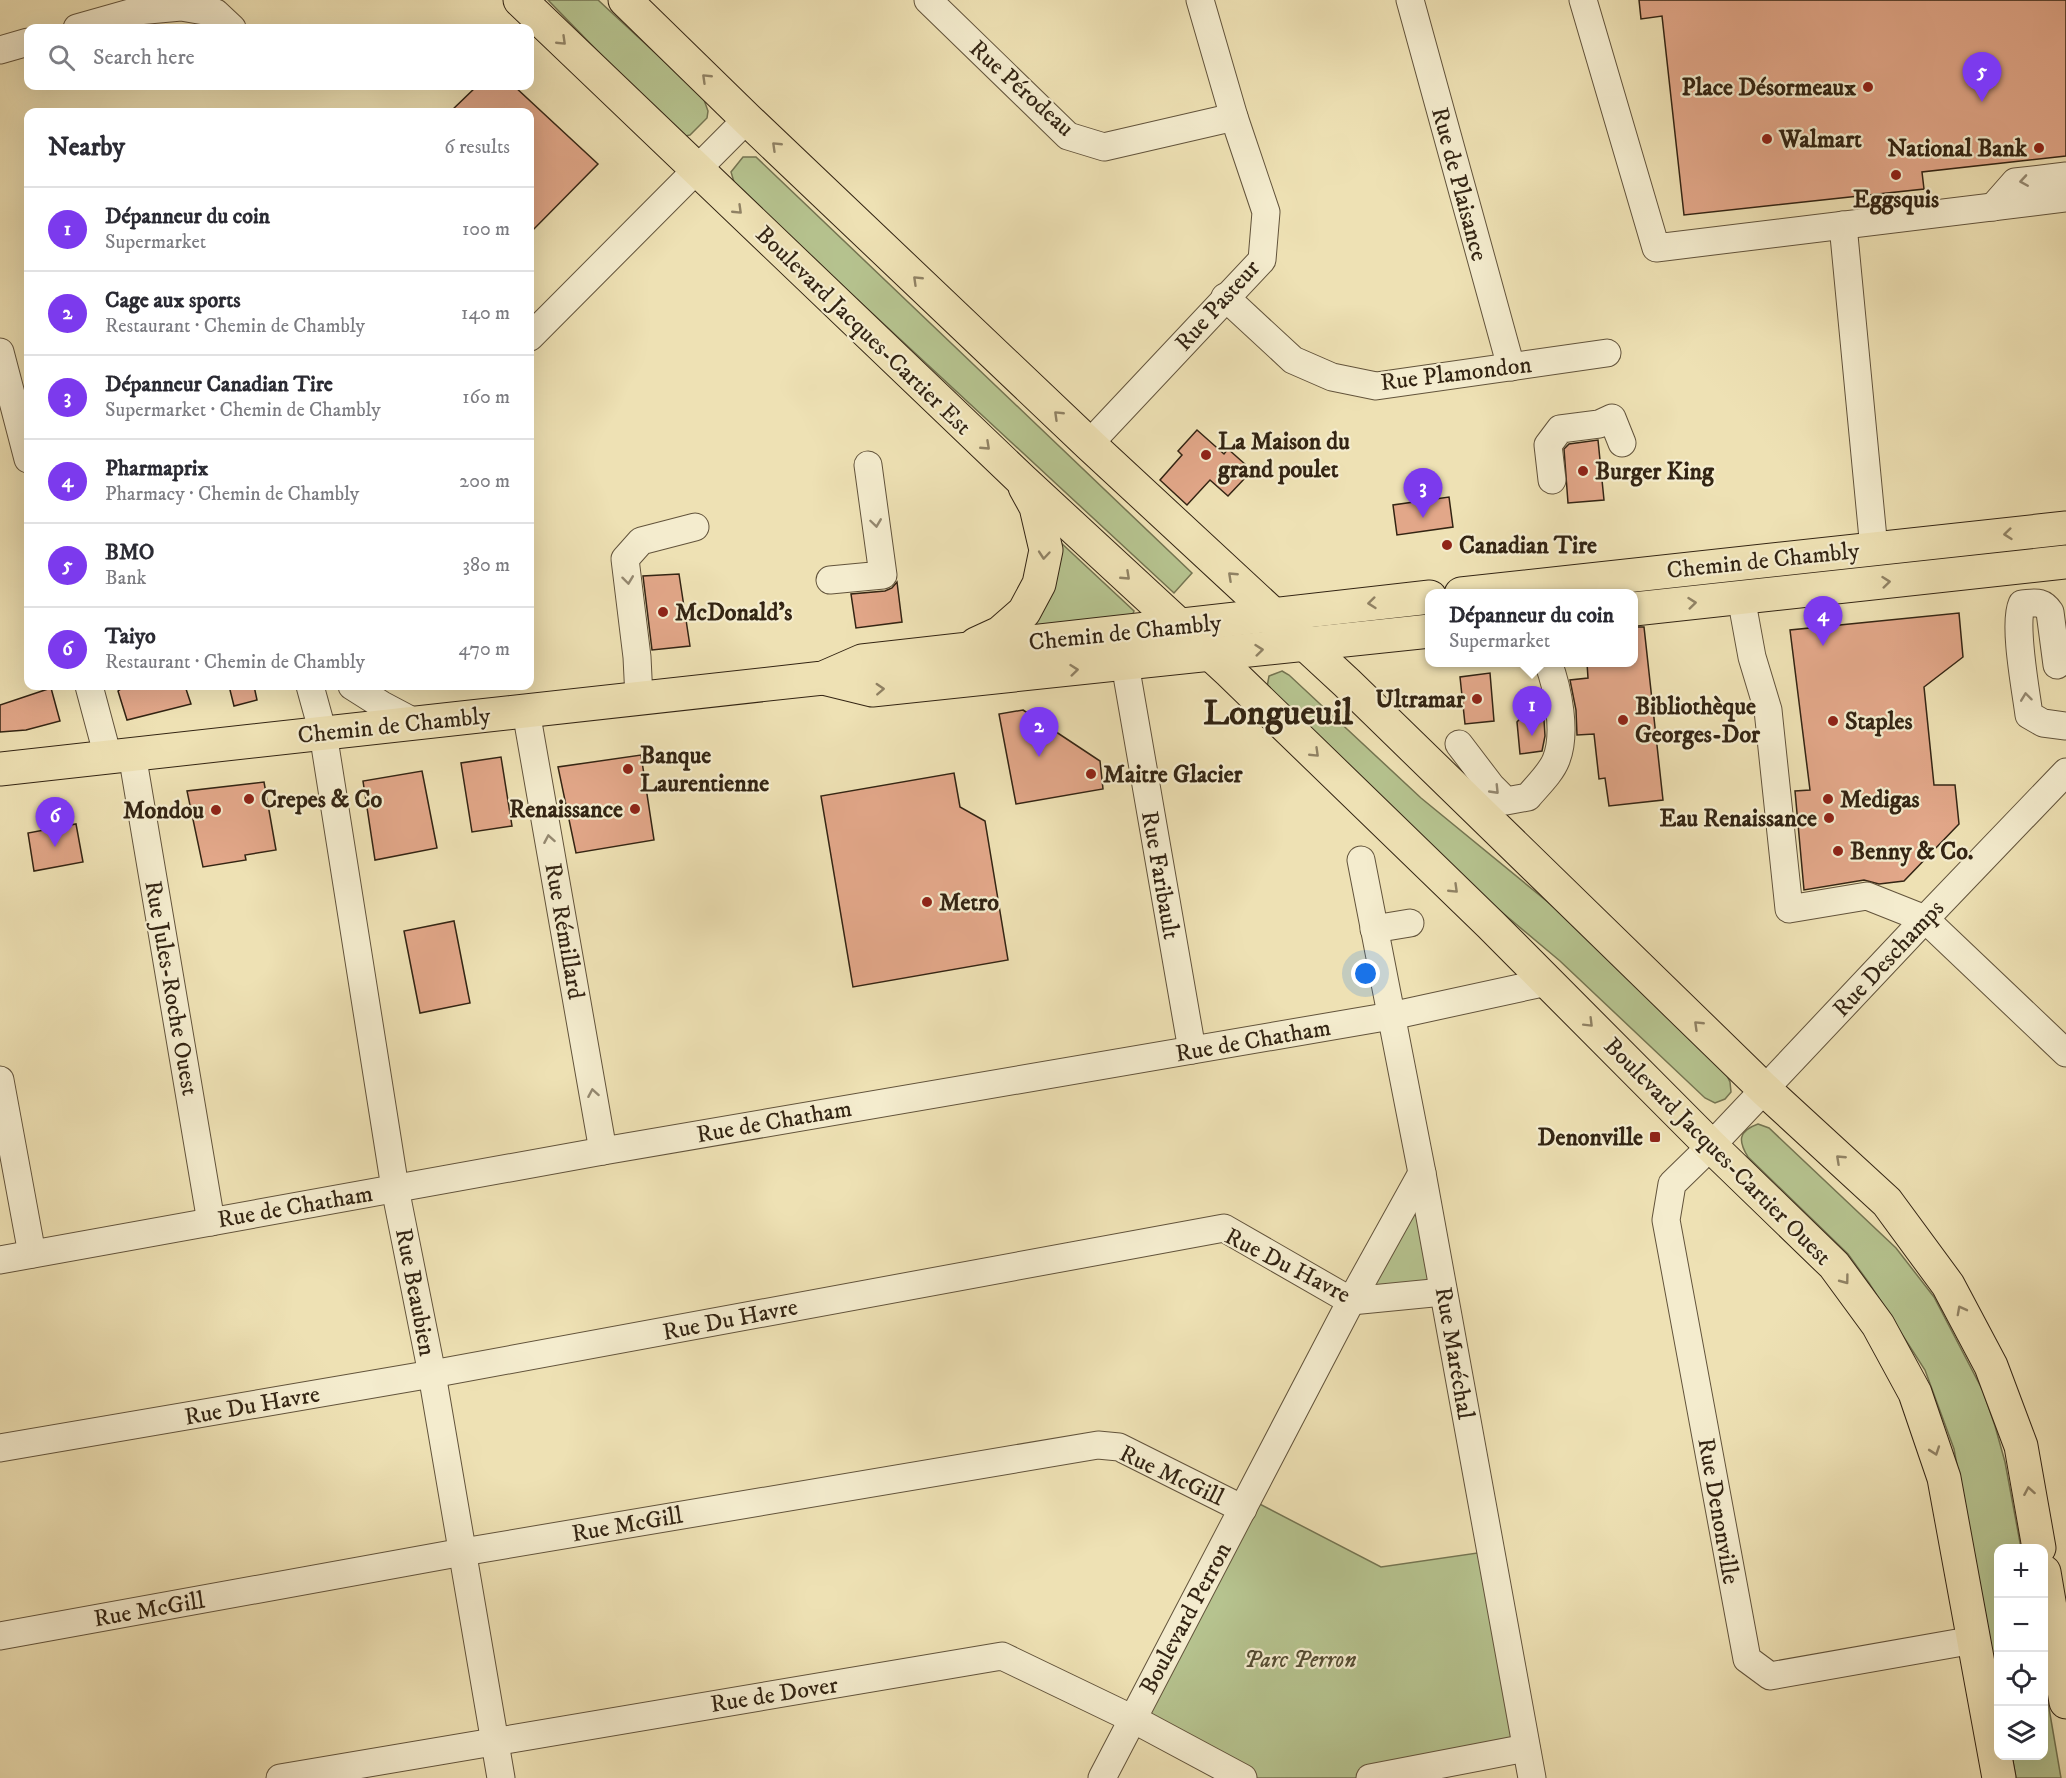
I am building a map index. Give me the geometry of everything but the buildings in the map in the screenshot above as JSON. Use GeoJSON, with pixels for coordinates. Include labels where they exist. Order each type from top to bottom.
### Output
{"type":"FeatureCollection","features":[{"type":"Feature","properties":{"kind":"main road","name":"Boulevard Jacques-Cartier Est"},"geometry":{"type":"LineString","coordinates":[[520,0],[1022,480],[1212,655]]}},
{"type":"Feature","properties":{"kind":"main road"},"geometry":{"type":"LineString","coordinates":[[625,0],[1089,444],[1347,683],[1764,1089],[1887,1202],[1948,1285],[1991,1365],[2021,1446],[2038,1544]]}},
{"type":"Feature","properties":{"kind":"main road"},"geometry":{"type":"LineString","coordinates":[[962,650],[1002,632],[1024,612],[1039,584],[1046,550],[1036,507],[1022,480]]}},
{"type":"Feature","properties":{"kind":"main road","name":"Chemin de Chambly"},"geometry":{"type":"LineString","coordinates":[[1507,589],[2066,528]]}},
{"type":"Feature","properties":{"kind":"main road","name":"Chemin de Chambly"},"geometry":{"type":"LineString","coordinates":[[1638,609],[2066,562]]}},
{"type":"Feature","properties":{"kind":"main road","name":"Chemin de Chambly"},"geometry":{"type":"LineString","coordinates":[[0,769],[823,678],[862,662],[1425,598]]}},
{"type":"Feature","properties":{"kind":"main road","name":"Chemin de Chambly"},"geometry":{"type":"LineString","coordinates":[[823,678],[872,690],[1425,632]]}},
{"type":"Feature","properties":{"kind":"main road"},"geometry":{"type":"LineString","coordinates":[[1347,683],[1344,656],[1355,639]]}},
{"type":"Feature","properties":{"kind":"main road","name":"Boulevard Jacques-Cartier Ouest"},"geometry":{"type":"LineString","coordinates":[[1212,655],[1384,820],[1711,1146],[1834,1265],[1878,1324],[1916,1393],[1944,1478],[1999,1778]]}},
{"type":"Feature","properties":{"kind":"main road"},"geometry":{"type":"LineString","coordinates":[[2048,1598],[2066,1702]]}},
{"type":"Feature","properties":{"kind":"street","name":"Rue Pérodeau"},"geometry":{"type":"LineString","coordinates":[[927,0],[1068,136],[1104,147],[1234,117]]}},
{"type":"Feature","properties":{"kind":"street","name":"Rue Pasteur"},"geometry":{"type":"LineString","coordinates":[[1089,444],[1262,260],[1266,212],[1234,117],[1200,0]]}},
{"type":"Feature","properties":{"kind":"street","name":"Rue de Plaisance"},"geometry":{"type":"LineString","coordinates":[[1410,0],[1511,367]]}},
{"type":"Feature","properties":{"kind":"street"},"geometry":{"type":"LineString","coordinates":[[1583,0],[1656,248],[2066,198]]}},
{"type":"Feature","properties":{"kind":"street"},"geometry":{"type":"LineString","coordinates":[[91,24],[137,11],[181,7],[216,13],[228,24]]}},
{"type":"Feature","properties":{"kind":"street"},"geometry":{"type":"LineString","coordinates":[[0,50],[24,43]]}},
{"type":"Feature","properties":{"kind":"street"},"geometry":{"type":"LineString","coordinates":[[534,333],[747,119]]}},
{"type":"Feature","properties":{"kind":"street"},"geometry":{"type":"LineString","coordinates":[[1993,207],[2014,182],[2066,176]]}},
{"type":"Feature","properties":{"kind":"street"},"geometry":{"type":"LineString","coordinates":[[1843,225],[1874,549]]}},
{"type":"Feature","properties":{"kind":"street","name":"Rue Plamondon"},"geometry":{"type":"LineString","coordinates":[[1225,297],[1293,360],[1332,377],[1376,386],[1606,353]]}},
{"type":"Feature","properties":{"kind":"street"},"geometry":{"type":"LineString","coordinates":[[0,352],[24,444]]}},
{"type":"Feature","properties":{"kind":"street"},"geometry":{"type":"LineString","coordinates":[[1552,480],[1548,445],[1560,429],[1599,424],[1612,418],[1622,443]]}},
{"type":"Feature","properties":{"kind":"street"},"geometry":{"type":"LineString","coordinates":[[830,580],[883,574],[868,465]]}},
{"type":"Feature","properties":{"kind":"street"},"geometry":{"type":"LineString","coordinates":[[639,698],[637,657],[625,559],[641,541],[695,527]]}},
{"type":"Feature","properties":{"kind":"street"},"geometry":{"type":"LineString","coordinates":[[1741,597],[1752,657],[1768,710],[1789,909],[1867,896],[1924,918],[2066,1053]]}},
{"type":"Feature","properties":{"kind":"street"},"geometry":{"type":"LineString","coordinates":[[2056,665],[2050,612],[2039,602],[2022,604],[2019,611],[2021,654],[2029,715],[2043,723],[2066,726]]}},
{"type":"Feature","properties":{"kind":"street","name":"Rue Faribault"},"geometry":{"type":"LineString","coordinates":[[1125,664],[1192,1050]]}},
{"type":"Feature","properties":{"kind":"street"},"geometry":{"type":"LineString","coordinates":[[1459,744],[1491,786],[1506,801],[1528,797],[1556,761],[1562,736],[1556,681],[1550,667]]}},
{"type":"Feature","properties":{"kind":"street","name":"Rue Jules-Roche Ouest"},"geometry":{"type":"LineString","coordinates":[[91,690],[120,756],[211,1222]]}},
{"type":"Feature","properties":{"kind":"street","name":"Rue Beaubien"},"geometry":{"type":"LineString","coordinates":[[311,690],[323,734],[395,1188],[432,1374],[501,1778]]}},
{"type":"Feature","properties":{"kind":"street"},"geometry":{"type":"LineString","coordinates":[[358,690],[416,723]]}},
{"type":"Feature","properties":{"kind":"street","name":"Rue Rémillard"},"geometry":{"type":"LineString","coordinates":[[526,711],[603,1151]]}},
{"type":"Feature","properties":{"kind":"street","name":"Rue Deschamps"},"geometry":{"type":"LineString","coordinates":[[1711,1146],[1924,918],[2066,772]]}},
{"type":"Feature","properties":{"kind":"street","name":"Rue Maréchal"},"geometry":{"type":"LineString","coordinates":[[1361,860],[1422,1173],[1532,1778]]}},
{"type":"Feature","properties":{"kind":"street"},"geometry":{"type":"LineString","coordinates":[[1374,929],[1410,923]]}},
{"type":"Feature","properties":{"kind":"street","name":"Rue de Chatham"},"geometry":{"type":"LineString","coordinates":[[0,1260],[603,1151],[1391,1016],[1547,982]]}},
{"type":"Feature","properties":{"kind":"street"},"geometry":{"type":"LineString","coordinates":[[0,1080],[32,1254]]}},
{"type":"Feature","properties":{"kind":"street","name":"Rue Denonville"},"geometry":{"type":"LineString","coordinates":[[1711,1146],[1672,1184],[1666,1220],[1747,1659],[1770,1676],[1974,1640]]}},
{"type":"Feature","properties":{"kind":"street","name":"Boulevard Perron"},"geometry":{"type":"LineString","coordinates":[[1102,1778],[1351,1301],[1422,1173]]}},
{"type":"Feature","properties":{"kind":"street","name":"Rue Du Havre"},"geometry":{"type":"LineString","coordinates":[[0,1448],[432,1374],[1224,1227],[1351,1301],[1443,1292]]}},
{"type":"Feature","properties":{"kind":"street","name":"Rue McGill"},"geometry":{"type":"LineString","coordinates":[[0,1636],[463,1552],[1098,1445],[1119,1447],[1243,1509]]}},
{"type":"Feature","properties":{"kind":"street","name":"Rue de Dover"},"geometry":{"type":"LineString","coordinates":[[280,1778],[1002,1656],[1133,1719],[1243,1778]]}},
{"type":"Feature","properties":{"kind":"street"},"geometry":{"type":"LineString","coordinates":[[1370,1778],[1526,1748]]}},
{"type":"Feature","properties":{"kind":"green space"},"geometry":{"type":"Polygon","coordinates":[[[548,0],[598,0],[703,97],[708,111],[707,118],[690,135],[681,137],[548,0]]]}},
{"type":"Feature","properties":{"kind":"green space"},"geometry":{"type":"Polygon","coordinates":[[[743,157],[756,157],[1192,573],[1174,593],[751,201],[734,182],[731,172],[743,157]]]}},
{"type":"Feature","properties":{"kind":"green space"},"geometry":{"type":"Polygon","coordinates":[[[1059,541],[1134,611],[1131,619],[1013,635],[1059,541]]]}},
{"type":"Feature","properties":{"kind":"green space"},"geometry":{"type":"Polygon","coordinates":[[[1282,671],[1421,798],[1554,907],[1725,1072],[1730,1082],[1731,1092],[1725,1099],[1715,1103],[1705,1098],[1560,961],[1467,883],[1267,687],[1269,676],[1282,671]]]}},
{"type":"Feature","properties":{"kind":"green space"},"geometry":{"type":"Polygon","coordinates":[[[1758,1124],[1769,1128],[1896,1248],[1934,1297],[1983,1391],[2005,1462],[2020,1544],[1994,1544],[1994,1664],[1954,1449],[1925,1370],[1848,1254],[1748,1157],[1741,1141],[1743,1133],[1758,1124]]]}},
{"type":"Feature","properties":{"kind":"green space"},"geometry":{"type":"Polygon","coordinates":[[[1422,1173],[1443,1292],[1351,1301],[1422,1173]]]}},
{"type":"Feature","properties":{"kind":"green space","name":"Parc Perron"},"geometry":{"type":"Polygon","coordinates":[[[1248,1498],[1381,1567],[1491,1551],[1526,1748],[1370,1778],[1243,1778],[1133,1719],[1248,1498]]]}},
{"type":"Feature","properties":{"kind":"green space"},"geometry":{"type":"Polygon","coordinates":[[[2048,1702],[2061,1778],[2016,1778],[2013,1760],[2048,1760],[2048,1702]]]}},
{"type":"Feature","properties":{"kind":"place","name":"Place Désormeaux"},"geometry":{"type":"Point","coordinates":[1868,87]}},
{"type":"Feature","properties":{"kind":"place","name":"BMO"},"geometry":{"type":"Point","coordinates":[1982,102]}},
{"type":"Feature","properties":{"kind":"place","name":"Walmart"},"geometry":{"type":"Point","coordinates":[1767,139]}},
{"type":"Feature","properties":{"kind":"place","name":"National Bank"},"geometry":{"type":"Point","coordinates":[2039,148]}},
{"type":"Feature","properties":{"kind":"place","name":"Eggsquis"},"geometry":{"type":"Point","coordinates":[1896,175]}},
{"type":"Feature","properties":{"kind":"place","name":"La Maison du grand poulet"},"geometry":{"type":"Point","coordinates":[1206,455]}},
{"type":"Feature","properties":{"kind":"place","name":"Burger King"},"geometry":{"type":"Point","coordinates":[1583,471]}},
{"type":"Feature","properties":{"kind":"place","name":"Dépanneur Canadian Tire"},"geometry":{"type":"Point","coordinates":[1423,518]}},
{"type":"Feature","properties":{"kind":"place","name":"Canadian Tire"},"geometry":{"type":"Point","coordinates":[1447,545]}},
{"type":"Feature","properties":{"kind":"place","name":"McDonald's"},"geometry":{"type":"Point","coordinates":[663,612]}},
{"type":"Feature","properties":{"kind":"place","name":"Pharmaprix"},"geometry":{"type":"Point","coordinates":[1823,646]}},
{"type":"Feature","properties":{"kind":"place","name":"Ultramar"},"geometry":{"type":"Point","coordinates":[1477,699]}},
{"type":"Feature","properties":{"kind":"place","name":"Bibliothèque Georges-Dor"},"geometry":{"type":"Point","coordinates":[1623,720]}},
{"type":"Feature","properties":{"kind":"place","name":"Staples"},"geometry":{"type":"Point","coordinates":[1833,721]}},
{"type":"Feature","properties":{"kind":"place","name":"Dépanneur du coin"},"geometry":{"type":"Point","coordinates":[1532,736]}},
{"type":"Feature","properties":{"kind":"place","name":"Cage aux sports"},"geometry":{"type":"Point","coordinates":[1039,757]}},
{"type":"Feature","properties":{"kind":"place","name":"Banque Laurentienne"},"geometry":{"type":"Point","coordinates":[628,769]}},
{"type":"Feature","properties":{"kind":"place","name":"Maitre Glacier"},"geometry":{"type":"Point","coordinates":[1091,774]}},
{"type":"Feature","properties":{"kind":"place","name":"Crepes & Co"},"geometry":{"type":"Point","coordinates":[249,799]}},
{"type":"Feature","properties":{"kind":"place","name":"Medigas"},"geometry":{"type":"Point","coordinates":[1828,799]}},
{"type":"Feature","properties":{"kind":"place","name":"Renaissance"},"geometry":{"type":"Point","coordinates":[635,809]}},
{"type":"Feature","properties":{"kind":"place","name":"Mondou"},"geometry":{"type":"Point","coordinates":[216,810]}},
{"type":"Feature","properties":{"kind":"place","name":"Eau Renaissance"},"geometry":{"type":"Point","coordinates":[1829,818]}},
{"type":"Feature","properties":{"kind":"place","name":"Taiyo"},"geometry":{"type":"Point","coordinates":[55,847]}},
{"type":"Feature","properties":{"kind":"place","name":"Benny & Co."},"geometry":{"type":"Point","coordinates":[1838,851]}},
{"type":"Feature","properties":{"kind":"place","name":"Metro"},"geometry":{"type":"Point","coordinates":[927,902]}},
{"type":"Feature","properties":{"kind":"place","name":"Denonville"},"geometry":{"type":"Point","coordinates":[1655,1137]}},
{"type":"Feature","properties":{"kind":"district","name":"Longueuil"},"geometry":{"type":"Point","coordinates":[1278,711]}}]}
